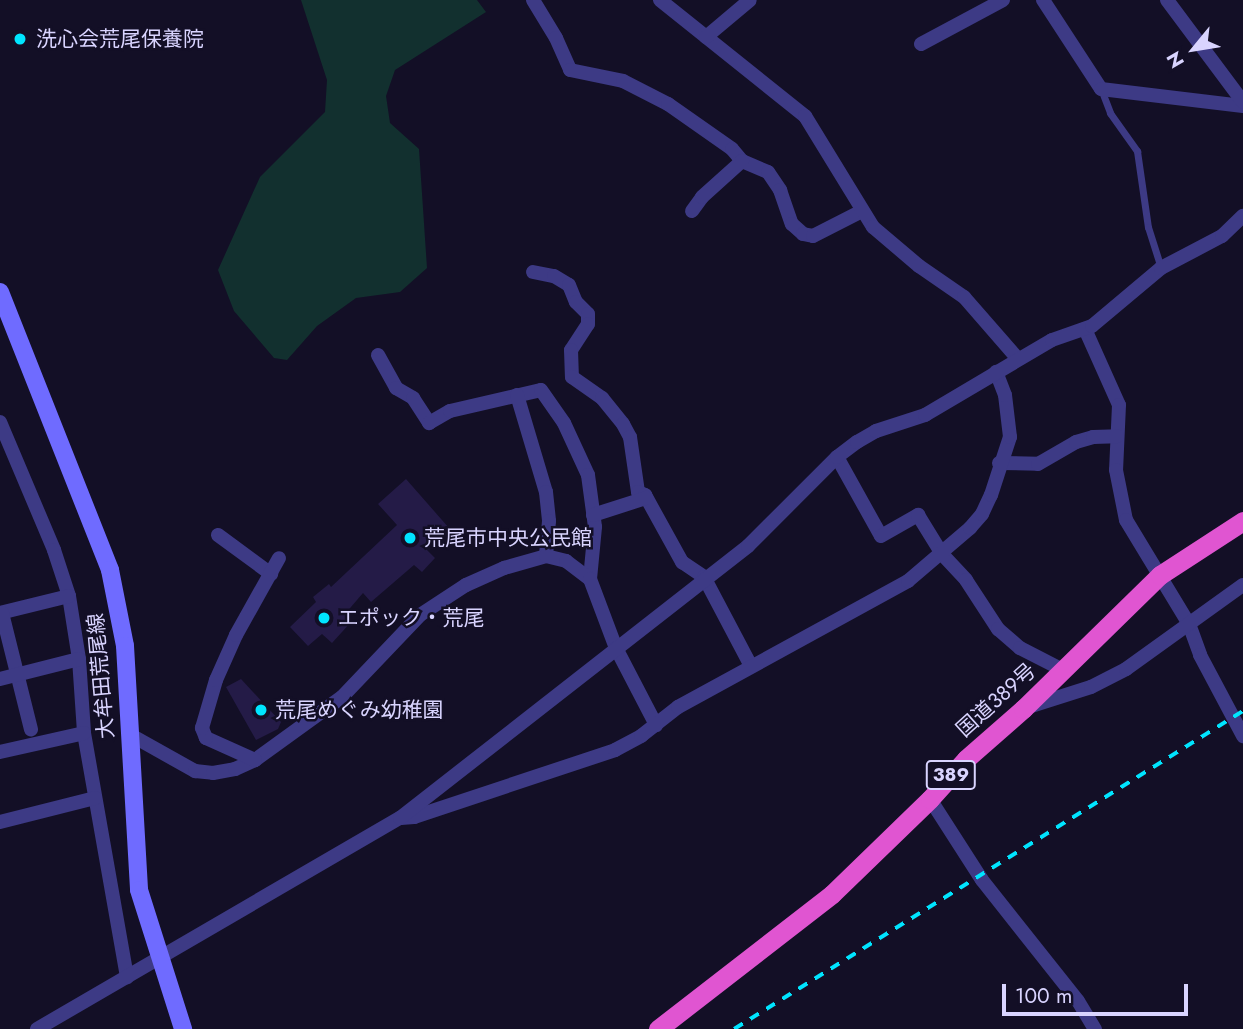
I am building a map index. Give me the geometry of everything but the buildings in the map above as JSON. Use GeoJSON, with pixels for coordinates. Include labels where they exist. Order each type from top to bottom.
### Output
{"type":"FeatureCollection","features":[{"type":"Feature","properties":{"kind":"highway","name":"国道389号"},"geometry":{"type":"LineString","coordinates":[[658,1029],[832,894],[930,799],[967,759],[1023,709],[1160,575],[1243,521]]}},
{"type":"Feature","properties":{"kind":"main road","name":"大牟田荒尾線"},"geometry":{"type":"LineString","coordinates":[[0,292],[110,570],[125,646],[139,890],[183,1029]]}},
{"type":"Feature","properties":{"kind":"street"},"geometry":{"type":"LineString","coordinates":[[533,0],[570,70],[623,81],[668,104],[732,149],[742,161],[768,173],[780,190],[792,224],[803,234],[813,236],[862,211]]}},
{"type":"Feature","properties":{"kind":"street"},"geometry":{"type":"LineString","coordinates":[[706,37],[750,0]]}},
{"type":"Feature","properties":{"kind":"street"},"geometry":{"type":"LineString","coordinates":[[921,44],[1003,0]]}},
{"type":"Feature","properties":{"kind":"street"},"geometry":{"type":"LineString","coordinates":[[1043,0],[1093,81],[1101,89],[1243,104]]}},
{"type":"Feature","properties":{"kind":"street"},"geometry":{"type":"LineString","coordinates":[[1167,0],[1180,14],[1243,104]]}},
{"type":"Feature","properties":{"kind":"street"},"geometry":{"type":"LineString","coordinates":[[663,1],[804,116],[873,227],[893,246],[964,297],[1018,359]]}},
{"type":"Feature","properties":{"kind":"street"},"geometry":{"type":"LineString","coordinates":[[692,211],[702,197],[742,161]]}},
{"type":"Feature","properties":{"kind":"street"},"geometry":{"type":"LineString","coordinates":[[37,1029],[162,959],[400,818],[704,577],[748,546],[836,457],[876,431],[925,415],[1018,359],[1105,318],[1161,268],[1222,236],[1243,216]]}},
{"type":"Feature","properties":{"kind":"street"},"geometry":{"type":"LineString","coordinates":[[533,272],[554,276],[569,285],[576,302],[588,314],[589,324],[571,350],[572,377],[602,398],[624,424],[630,438],[638,492],[646,498],[682,562],[704,577],[751,666]]}},
{"type":"Feature","properties":{"kind":"street"},"geometry":{"type":"LineString","coordinates":[[1085,329],[1119,405],[1116,470],[1126,520],[1189,624],[1200,656],[1243,736]]}},
{"type":"Feature","properties":{"kind":"street"},"geometry":{"type":"LineString","coordinates":[[378,355],[396,388],[413,398],[429,423],[450,411],[541,390],[551,400],[584,460],[595,527],[590,579],[617,648],[656,724]]}},
{"type":"Feature","properties":{"kind":"street"},"geometry":{"type":"LineString","coordinates":[[400,818],[426,814],[604,754],[656,724],[678,707],[908,581],[942,554],[982,514],[991,495],[999,463],[1010,437],[1005,394],[996,372]]}},
{"type":"Feature","properties":{"kind":"street"},"geometry":{"type":"LineString","coordinates":[[517,395],[546,492],[549,521],[546,556]]}},
{"type":"Feature","properties":{"kind":"street"},"geometry":{"type":"LineString","coordinates":[[0,422],[6,456],[54,550],[69,596],[79,659],[84,733],[127,977]]}},
{"type":"Feature","properties":{"kind":"street"},"geometry":{"type":"LineString","coordinates":[[999,463],[1038,464],[1076,442],[1093,437],[1117,436]]}},
{"type":"Feature","properties":{"kind":"street"},"geometry":{"type":"LineString","coordinates":[[836,457],[881,536],[918,515],[942,554],[966,580],[998,629],[1020,648],[1063,670]]}},
{"type":"Feature","properties":{"kind":"street"},"geometry":{"type":"LineString","coordinates":[[593,514],[646,498]]}},
{"type":"Feature","properties":{"kind":"street"},"geometry":{"type":"LineString","coordinates":[[218,535],[271,574]]}},
{"type":"Feature","properties":{"kind":"street"},"geometry":{"type":"LineString","coordinates":[[129,734],[195,771],[213,773],[235,769],[255,760],[342,697],[421,615],[466,585],[504,568],[546,556],[566,561],[590,579]]}},
{"type":"Feature","properties":{"kind":"street"},"geometry":{"type":"LineString","coordinates":[[255,760],[205,738],[202,728],[216,680],[236,635],[279,558]]}},
{"type":"Feature","properties":{"kind":"street"},"geometry":{"type":"LineString","coordinates":[[1023,709],[1091,687],[1126,669],[1243,585]]}},
{"type":"Feature","properties":{"kind":"street"},"geometry":{"type":"LineString","coordinates":[[31,729],[1,613],[69,596]]}},
{"type":"Feature","properties":{"kind":"street"},"geometry":{"type":"LineString","coordinates":[[0,679],[79,659]]}},
{"type":"Feature","properties":{"kind":"street"},"geometry":{"type":"LineString","coordinates":[[0,752],[84,733]]}},
{"type":"Feature","properties":{"kind":"street"},"geometry":{"type":"LineString","coordinates":[[0,822],[95,798]]}},
{"type":"Feature","properties":{"kind":"street"},"geometry":{"type":"LineString","coordinates":[[930,799],[982,880],[1078,1001],[1095,1029]]}},
{"type":"Feature","properties":{"kind":"lane"},"geometry":{"type":"LineString","coordinates":[[1101,89],[1110,113],[1137,151],[1149,227],[1161,268]]}},
{"type":"Feature","properties":{"kind":"green space"},"geometry":{"type":"Polygon","coordinates":[[[301,0],[477,0],[486,12],[395,70],[386,96],[390,123],[419,149],[427,268],[400,292],[356,298],[317,326],[287,360],[274,358],[234,311],[218,270],[260,177],[325,112],[327,80],[301,0]]]}},
{"type":"Feature","properties":{"kind":"railway"},"geometry":{"type":"LineString","coordinates":[[734,1029],[1243,711]]}},
{"type":"Feature","properties":{"kind":"place","name":"洗心会荒尾保養院"},"geometry":{"type":"Point","coordinates":[20,39]}},
{"type":"Feature","properties":{"kind":"place","name":"荒尾市中央公民館"},"geometry":{"type":"Point","coordinates":[410,538]}},
{"type":"Feature","properties":{"kind":"place","name":"エポック・荒尾"},"geometry":{"type":"Point","coordinates":[324,618]}},
{"type":"Feature","properties":{"kind":"place","name":"荒尾めぐみ幼稚園"},"geometry":{"type":"Point","coordinates":[261,710]}}]}
